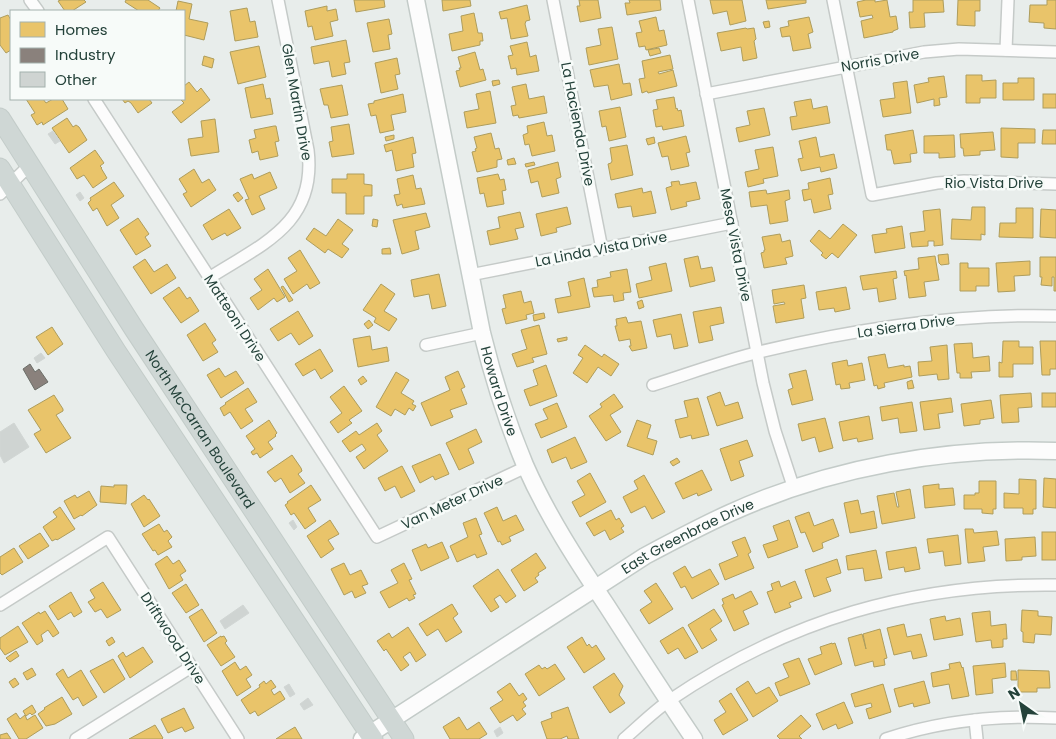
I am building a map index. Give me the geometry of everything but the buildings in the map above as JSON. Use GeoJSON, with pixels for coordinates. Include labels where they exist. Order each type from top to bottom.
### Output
{"type":"FeatureCollection","features":[{"type":"Feature","properties":{"kind":"main road","name":"North McCarran Boulevard"},"geometry":{"type":"LineString","coordinates":[[0,118],[134,329],[404,739]]}},
{"type":"Feature","properties":{"kind":"main road","name":"North McCarran Boulevard"},"geometry":{"type":"LineString","coordinates":[[0,168],[5,189],[116,351],[368,737]]}},
{"type":"Feature","properties":{"kind":"street","name":"Glen Martin Drive"},"geometry":{"type":"LineString","coordinates":[[209,278],[278,233],[298,210],[308,180],[310,164],[308,150],[278,0]]}},
{"type":"Feature","properties":{"kind":"street","name":"Howard Drive"},"geometry":{"type":"LineString","coordinates":[[416,0],[482,333],[508,422],[526,467],[546,508],[595,588],[694,739]]}},
{"type":"Feature","properties":{"kind":"street","name":"La Hacienda Drive"},"geometry":{"type":"LineString","coordinates":[[553,0],[602,249]]}},
{"type":"Feature","properties":{"kind":"street","name":"Mesa Vista Drive"},"geometry":{"type":"LineString","coordinates":[[688,0],[757,352],[775,431],[794,489]]}},
{"type":"Feature","properties":{"kind":"street"},"geometry":{"type":"LineString","coordinates":[[834,0],[846,66]]}},
{"type":"Feature","properties":{"kind":"street"},"geometry":{"type":"LineString","coordinates":[[1006,50],[1008,0]]}},
{"type":"Feature","properties":{"kind":"street","name":"Norris Drive"},"geometry":{"type":"LineString","coordinates":[[706,94],[924,52],[959,50],[1056,52]]}},
{"type":"Feature","properties":{"kind":"street","name":"Rio Vista Drive"},"geometry":{"type":"LineString","coordinates":[[846,66],[872,195],[931,184],[964,181],[1056,184]]}},
{"type":"Feature","properties":{"kind":"street","name":"Matteoni Drive"},"geometry":{"type":"LineString","coordinates":[[95,100],[377,537]]}},
{"type":"Feature","properties":{"kind":"street"},"geometry":{"type":"LineString","coordinates":[[5,189],[30,166]]}},
{"type":"Feature","properties":{"kind":"street","name":"La Linda Vista Drive"},"geometry":{"type":"LineString","coordinates":[[470,275],[732,223]]}},
{"type":"Feature","properties":{"kind":"street","name":"La Sierra Drive"},"geometry":{"type":"LineString","coordinates":[[653,385],[757,352],[862,332],[918,323],[977,317],[1056,316]]}},
{"type":"Feature","properties":{"kind":"street"},"geometry":{"type":"LineString","coordinates":[[426,345],[482,333]]}},
{"type":"Feature","properties":{"kind":"street","name":"East Greenbrae Drive"},"geometry":{"type":"LineString","coordinates":[[368,737],[645,556],[732,512],[794,489],[866,469],[922,458],[973,452],[1056,451]]}},
{"type":"Feature","properties":{"kind":"street","name":"Van Meter Drive"},"geometry":{"type":"LineString","coordinates":[[377,537],[526,467]]}},
{"type":"Feature","properties":{"kind":"street","name":"Driftwood Drive"},"geometry":{"type":"LineString","coordinates":[[0,605],[108,537],[238,739]]}},
{"type":"Feature","properties":{"kind":"street"},"geometry":{"type":"LineString","coordinates":[[624,739],[668,701],[715,671],[753,651],[796,632],[863,608],[938,592],[982,587],[1056,586]]}},
{"type":"Feature","properties":{"kind":"street"},"geometry":{"type":"LineString","coordinates":[[76,739],[191,667]]}},
{"type":"Feature","properties":{"kind":"street"},"geometry":{"type":"LineString","coordinates":[[886,739],[935,726],[975,720],[1034,717],[1056,718]]}},
{"type":"Feature","properties":{"kind":"street"},"geometry":{"type":"LineString","coordinates":[[975,720],[977,739]]}}]}
